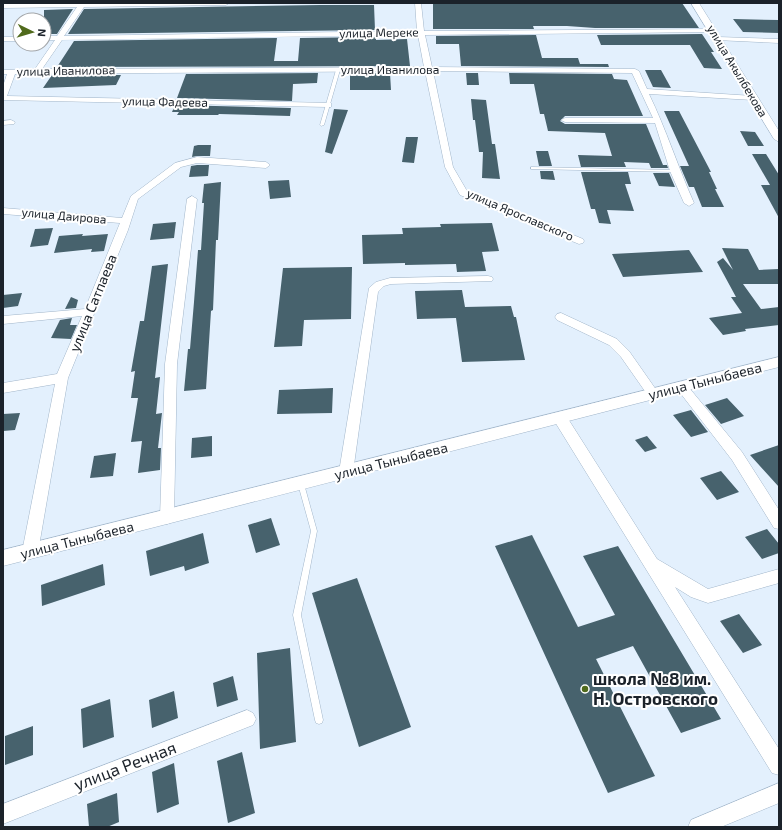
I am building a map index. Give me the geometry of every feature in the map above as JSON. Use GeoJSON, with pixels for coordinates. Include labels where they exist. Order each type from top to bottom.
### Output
{"type":"FeatureCollection","features":[{"type":"Feature","properties":{"kind":"street"},"geometry":{"type":"LineString","coordinates":[[3,6],[226,3]]}},
{"type":"Feature","properties":{"kind":"street","name":"улица Ярославского"},"geometry":{"type":"LineString","coordinates":[[418,3],[421,33],[448,167],[463,193],[579,241]]}},
{"type":"Feature","properties":{"kind":"street","name":"улица Акылбекова"},"geometry":{"type":"LineString","coordinates":[[695,3],[779,139]]}},
{"type":"Feature","properties":{"kind":"street"},"geometry":{"type":"LineString","coordinates":[[37,71],[83,4]]}},
{"type":"Feature","properties":{"kind":"street","name":"улица Мереке"},"geometry":{"type":"LineString","coordinates":[[52,38],[421,33],[716,35],[779,41]]}},
{"type":"Feature","properties":{"kind":"street","name":"улица Иванилова"},"geometry":{"type":"LineString","coordinates":[[3,72],[428,69],[635,71],[658,121],[675,171],[689,203]]}},
{"type":"Feature","properties":{"kind":"street","name":"улица Фадеева"},"geometry":{"type":"LineString","coordinates":[[12,72],[3,97],[328,105]]}},
{"type":"Feature","properties":{"kind":"street"},"geometry":{"type":"LineString","coordinates":[[644,91],[753,98]]}},
{"type":"Feature","properties":{"kind":"street"},"geometry":{"type":"LineString","coordinates":[[565,120],[658,121]]}},
{"type":"Feature","properties":{"kind":"street","name":"улица Сатпаева"},"geometry":{"type":"LineString","coordinates":[[30,552],[62,378],[134,198],[178,165],[197,160],[266,165]]}},
{"type":"Feature","properties":{"kind":"street"},"geometry":{"type":"LineString","coordinates":[[167,518],[170,364],[192,199]]}},
{"type":"Feature","properties":{"kind":"street","name":"улица Даирова"},"geometry":{"type":"LineString","coordinates":[[3,211],[126,221]]}},
{"type":"Feature","properties":{"kind":"street"},"geometry":{"type":"LineString","coordinates":[[346,472],[373,291],[380,284],[390,282],[488,279]]}},
{"type":"Feature","properties":{"kind":"street"},"geometry":{"type":"LineString","coordinates":[[3,320],[89,312]]}},
{"type":"Feature","properties":{"kind":"street"},"geometry":{"type":"LineString","coordinates":[[561,316],[613,342],[625,354],[652,394]]}},
{"type":"Feature","properties":{"kind":"street","name":"улица Тыныбаева"},"geometry":{"type":"LineString","coordinates":[[3,558],[167,518],[779,362]]}},
{"type":"Feature","properties":{"kind":"street"},"geometry":{"type":"LineString","coordinates":[[3,388],[62,378]]}},
{"type":"Feature","properties":{"kind":"street"},"geometry":{"type":"LineString","coordinates":[[682,387],[737,456],[779,523]]}},
{"type":"Feature","properties":{"kind":"street"},"geometry":{"type":"LineString","coordinates":[[560,418],[779,766]]}},
{"type":"Feature","properties":{"kind":"street"},"geometry":{"type":"LineString","coordinates":[[650,563],[697,592],[708,596],[779,576]]}},
{"type":"Feature","properties":{"kind":"street","name":"улица Речная"},"geometry":{"type":"LineString","coordinates":[[3,814],[247,719]]}},
{"type":"Feature","properties":{"kind":"street"},"geometry":{"type":"LineString","coordinates":[[698,827],[779,793]]}},
{"type":"Feature","properties":{"kind":"lane"},"geometry":{"type":"LineString","coordinates":[[322,125],[338,70]]}},
{"type":"Feature","properties":{"kind":"lane"},"geometry":{"type":"LineString","coordinates":[[532,168],[675,171]]}},
{"type":"Feature","properties":{"kind":"lane"},"geometry":{"type":"LineString","coordinates":[[301,484],[314,531],[297,615],[319,720]]}},
{"type":"Feature","properties":{"kind":"building"},"geometry":{"type":"Polygon","coordinates":[[[682,3],[699,28],[595,28],[533,26],[534,29],[433,29],[433,4],[682,3]]]}},
{"type":"Feature","properties":{"kind":"building"},"geometry":{"type":"Polygon","coordinates":[[[374,5],[375,30],[68,34],[84,9],[374,5]]]}},
{"type":"Feature","properties":{"kind":"building"},"geometry":{"type":"Polygon","coordinates":[[[73,9],[57,34],[52,34],[52,12],[44,12],[44,10],[73,9]]]}},
{"type":"Feature","properties":{"kind":"building"},"geometry":{"type":"Polygon","coordinates":[[[733,19],[779,20],[779,33],[743,32],[733,19]]]}},
{"type":"Feature","properties":{"kind":"building"},"geometry":{"type":"Polygon","coordinates":[[[702,34],[714,52],[711,52],[722,69],[704,68],[690,45],[601,45],[597,35],[702,34]]]}},
{"type":"Feature","properties":{"kind":"building"},"geometry":{"type":"Polygon","coordinates":[[[536,35],[542,58],[578,58],[580,64],[608,64],[609,67],[461,66],[459,44],[436,44],[436,36],[536,35]]]}},
{"type":"Feature","properties":{"kind":"building"},"geometry":{"type":"Polygon","coordinates":[[[376,37],[376,40],[407,39],[410,66],[57,67],[74,41],[277,38],[274,61],[298,61],[300,38],[376,37]]]}},
{"type":"Feature","properties":{"kind":"building"},"geometry":{"type":"Polygon","coordinates":[[[645,70],[661,70],[671,88],[653,87],[645,70]]]}},
{"type":"Feature","properties":{"kind":"building"},"geometry":{"type":"Polygon","coordinates":[[[318,73],[317,83],[293,84],[292,101],[177,98],[186,74],[318,73]]]}},
{"type":"Feature","properties":{"kind":"building"},"geometry":{"type":"Polygon","coordinates":[[[350,73],[390,73],[391,90],[350,90],[350,73]]]}},
{"type":"Feature","properties":{"kind":"building"},"geometry":{"type":"Polygon","coordinates":[[[466,73],[478,73],[479,85],[467,85],[466,73]]]}},
{"type":"Feature","properties":{"kind":"building"},"geometry":{"type":"Polygon","coordinates":[[[509,73],[612,74],[614,79],[627,80],[643,116],[565,116],[560,121],[565,124],[646,124],[663,165],[667,165],[668,168],[651,168],[649,163],[624,162],[626,167],[581,167],[578,155],[612,156],[605,133],[548,131],[544,114],[540,114],[534,84],[510,84],[509,73]]]}},
{"type":"Feature","properties":{"kind":"building"},"geometry":{"type":"Polygon","coordinates":[[[52,75],[121,75],[116,85],[43,88],[52,75]]]}},
{"type":"Feature","properties":{"kind":"building"},"geometry":{"type":"Polygon","coordinates":[[[471,99],[486,100],[492,144],[495,144],[500,179],[482,178],[483,152],[479,152],[471,99]]]}},
{"type":"Feature","properties":{"kind":"building"},"geometry":{"type":"Polygon","coordinates":[[[175,105],[291,108],[290,116],[219,114],[177,115],[179,112],[172,112],[175,105]]]}},
{"type":"Feature","properties":{"kind":"building"},"geometry":{"type":"Polygon","coordinates":[[[334,109],[348,110],[332,154],[325,152],[334,109]]]}},
{"type":"Feature","properties":{"kind":"building"},"geometry":{"type":"Polygon","coordinates":[[[664,111],[679,111],[711,172],[709,172],[717,189],[715,189],[724,207],[702,207],[694,187],[689,187],[680,166],[689,166],[664,111]]]}},
{"type":"Feature","properties":{"kind":"building"},"geometry":{"type":"Polygon","coordinates":[[[740,131],[755,132],[764,146],[748,146],[740,131]]]}},
{"type":"Feature","properties":{"kind":"building"},"geometry":{"type":"Polygon","coordinates":[[[406,137],[418,137],[414,163],[402,162],[406,137]]]}},
{"type":"Feature","properties":{"kind":"building"},"geometry":{"type":"Polygon","coordinates":[[[211,145],[210,156],[192,157],[194,146],[211,145]]]}},
{"type":"Feature","properties":{"kind":"building"},"geometry":{"type":"Polygon","coordinates":[[[536,151],[548,151],[552,166],[539,166],[536,151]]]}},
{"type":"Feature","properties":{"kind":"building"},"geometry":{"type":"Polygon","coordinates":[[[752,154],[766,154],[779,175],[779,218],[761,185],[770,185],[752,154]]]}},
{"type":"Feature","properties":{"kind":"building"},"geometry":{"type":"Polygon","coordinates":[[[209,165],[208,176],[189,177],[191,166],[209,165]]]}},
{"type":"Feature","properties":{"kind":"building"},"geometry":{"type":"Polygon","coordinates":[[[540,171],[553,171],[555,180],[541,179],[540,171]]]}},
{"type":"Feature","properties":{"kind":"building"},"geometry":{"type":"Polygon","coordinates":[[[581,172],[628,172],[631,184],[625,184],[634,211],[607,210],[611,224],[599,223],[595,209],[591,209],[581,172]]]}},
{"type":"Feature","properties":{"kind":"building"},"geometry":{"type":"Polygon","coordinates":[[[653,173],[669,173],[675,187],[659,186],[653,173]]]}},
{"type":"Feature","properties":{"kind":"building"},"geometry":{"type":"Polygon","coordinates":[[[289,180],[291,197],[270,199],[268,181],[289,180]]]}},
{"type":"Feature","properties":{"kind":"building"},"geometry":{"type":"Polygon","coordinates":[[[221,182],[218,240],[216,240],[213,310],[211,311],[206,389],[184,391],[188,349],[190,349],[198,250],[201,250],[204,184],[221,182]]]}},
{"type":"Feature","properties":{"kind":"building"},"geometry":{"type":"Polygon","coordinates":[[[176,222],[174,238],[150,240],[153,224],[176,222]]]}},
{"type":"Feature","properties":{"kind":"building"},"geometry":{"type":"Polygon","coordinates":[[[492,223],[499,251],[482,252],[486,271],[457,272],[456,264],[363,264],[362,235],[403,234],[402,228],[441,227],[440,224],[492,223]]]}},
{"type":"Feature","properties":{"kind":"building"},"geometry":{"type":"Polygon","coordinates":[[[53,228],[48,245],[30,247],[35,229],[53,228]]]}},
{"type":"Feature","properties":{"kind":"building"},"geometry":{"type":"Polygon","coordinates":[[[83,234],[82,236],[108,234],[104,251],[91,252],[92,249],[54,253],[59,236],[83,234]]]}},
{"type":"Feature","properties":{"kind":"building"},"geometry":{"type":"Polygon","coordinates":[[[722,248],[748,249],[759,270],[779,269],[779,284],[743,284],[761,309],[779,307],[779,325],[745,329],[746,331],[723,335],[709,318],[742,313],[731,297],[736,297],[717,262],[723,258],[733,270],[722,248]]]}},
{"type":"Feature","properties":{"kind":"building"},"geometry":{"type":"Polygon","coordinates":[[[689,250],[703,272],[623,277],[612,254],[689,250]]]}},
{"type":"Feature","properties":{"kind":"building"},"geometry":{"type":"Polygon","coordinates":[[[168,264],[155,378],[160,377],[156,414],[162,413],[158,448],[161,448],[160,470],[138,473],[142,441],[131,442],[138,398],[131,398],[135,371],[131,372],[140,321],[144,321],[152,266],[168,264]]]}},
{"type":"Feature","properties":{"kind":"building"},"geometry":{"type":"Polygon","coordinates":[[[352,267],[351,319],[304,320],[302,346],[274,347],[283,268],[352,267]]]}},
{"type":"Feature","properties":{"kind":"building"},"geometry":{"type":"Polygon","coordinates":[[[462,290],[465,307],[511,306],[514,317],[516,317],[525,360],[462,362],[456,318],[417,319],[415,291],[462,290]]]}},
{"type":"Feature","properties":{"kind":"building"},"geometry":{"type":"Polygon","coordinates":[[[22,293],[18,306],[3,308],[3,295],[22,293]]]}},
{"type":"Feature","properties":{"kind":"building"},"geometry":{"type":"Polygon","coordinates":[[[71,297],[78,300],[76,308],[65,309],[71,297]]]}},
{"type":"Feature","properties":{"kind":"building"},"geometry":{"type":"Polygon","coordinates":[[[72,318],[70,325],[77,325],[71,339],[51,338],[60,320],[72,318]]]}},
{"type":"Feature","properties":{"kind":"building"},"geometry":{"type":"Polygon","coordinates":[[[333,388],[332,413],[277,414],[279,390],[333,388]]]}},
{"type":"Feature","properties":{"kind":"building"},"geometry":{"type":"Polygon","coordinates":[[[727,398],[744,416],[721,424],[705,405],[727,398]]]}},
{"type":"Feature","properties":{"kind":"building"},"geometry":{"type":"Polygon","coordinates":[[[691,410],[708,432],[691,437],[673,415],[691,410]]]}},
{"type":"Feature","properties":{"kind":"building"},"geometry":{"type":"Polygon","coordinates":[[[20,413],[15,430],[3,431],[3,414],[20,413]]]}},
{"type":"Feature","properties":{"kind":"building"},"geometry":{"type":"Polygon","coordinates":[[[212,436],[212,456],[191,458],[192,438],[212,436]]]}},
{"type":"Feature","properties":{"kind":"building"},"geometry":{"type":"Polygon","coordinates":[[[647,436],[657,448],[645,452],[635,440],[647,436]]]}},
{"type":"Feature","properties":{"kind":"building"},"geometry":{"type":"Polygon","coordinates":[[[779,445],[779,487],[750,455],[779,445]]]}},
{"type":"Feature","properties":{"kind":"building"},"geometry":{"type":"Polygon","coordinates":[[[116,453],[113,476],[90,478],[94,456],[116,453]]]}},
{"type":"Feature","properties":{"kind":"building"},"geometry":{"type":"Polygon","coordinates":[[[721,471],[739,492],[717,500],[700,478],[721,471]]]}},
{"type":"Feature","properties":{"kind":"building"},"geometry":{"type":"Polygon","coordinates":[[[271,518],[280,545],[256,553],[248,525],[271,518]]]}},
{"type":"Feature","properties":{"kind":"building"},"geometry":{"type":"Polygon","coordinates":[[[767,529],[779,544],[779,553],[762,559],[745,537],[767,529]]]}},
{"type":"Feature","properties":{"kind":"building"},"geometry":{"type":"Polygon","coordinates":[[[203,533],[209,563],[185,571],[184,566],[150,576],[146,551],[203,533]]]}},
{"type":"Feature","properties":{"kind":"building","name":"школа №8 им. Н. Островского"},"geometry":{"type":"Polygon","coordinates":[[[532,535],[578,627],[615,615],[583,556],[618,546],[721,719],[681,733],[633,646],[596,659],[655,776],[608,793],[495,546],[532,535]]]}},
{"type":"Feature","properties":{"kind":"building"},"geometry":{"type":"Polygon","coordinates":[[[103,564],[105,585],[42,606],[41,585],[103,564]]]}},
{"type":"Feature","properties":{"kind":"building"},"geometry":{"type":"Polygon","coordinates":[[[357,578],[411,727],[359,747],[312,593],[357,578]]]}},
{"type":"Feature","properties":{"kind":"building"},"geometry":{"type":"Polygon","coordinates":[[[739,614],[762,645],[743,653],[720,621],[739,614]]]}},
{"type":"Feature","properties":{"kind":"building"},"geometry":{"type":"Polygon","coordinates":[[[290,648],[296,742],[260,749],[257,653],[290,648]]]}},
{"type":"Feature","properties":{"kind":"building"},"geometry":{"type":"Polygon","coordinates":[[[233,676],[238,700],[217,707],[213,683],[233,676]]]}},
{"type":"Feature","properties":{"kind":"building"},"geometry":{"type":"Polygon","coordinates":[[[174,691],[178,718],[152,728],[149,700],[174,691]]]}},
{"type":"Feature","properties":{"kind":"building"},"geometry":{"type":"Polygon","coordinates":[[[110,699],[114,737],[83,748],[81,709],[110,699]]]}},
{"type":"Feature","properties":{"kind":"building"},"geometry":{"type":"Polygon","coordinates":[[[33,726],[33,755],[5,765],[5,736],[33,726]]]}},
{"type":"Feature","properties":{"kind":"building"},"geometry":{"type":"Polygon","coordinates":[[[242,752],[255,813],[228,823],[217,761],[242,752]]]}},
{"type":"Feature","properties":{"kind":"building"},"geometry":{"type":"Polygon","coordinates":[[[174,763],[179,804],[157,813],[152,772],[174,763]]]}},
{"type":"Feature","properties":{"kind":"building"},"geometry":{"type":"Polygon","coordinates":[[[117,793],[119,822],[107,827],[89,827],[87,804],[117,793]]]}},
{"type":"Feature","properties":{"kind":"place","name":"школа №8 им. Н. Островского"},"geometry":{"type":"Point","coordinates":[585,689]}}]}
